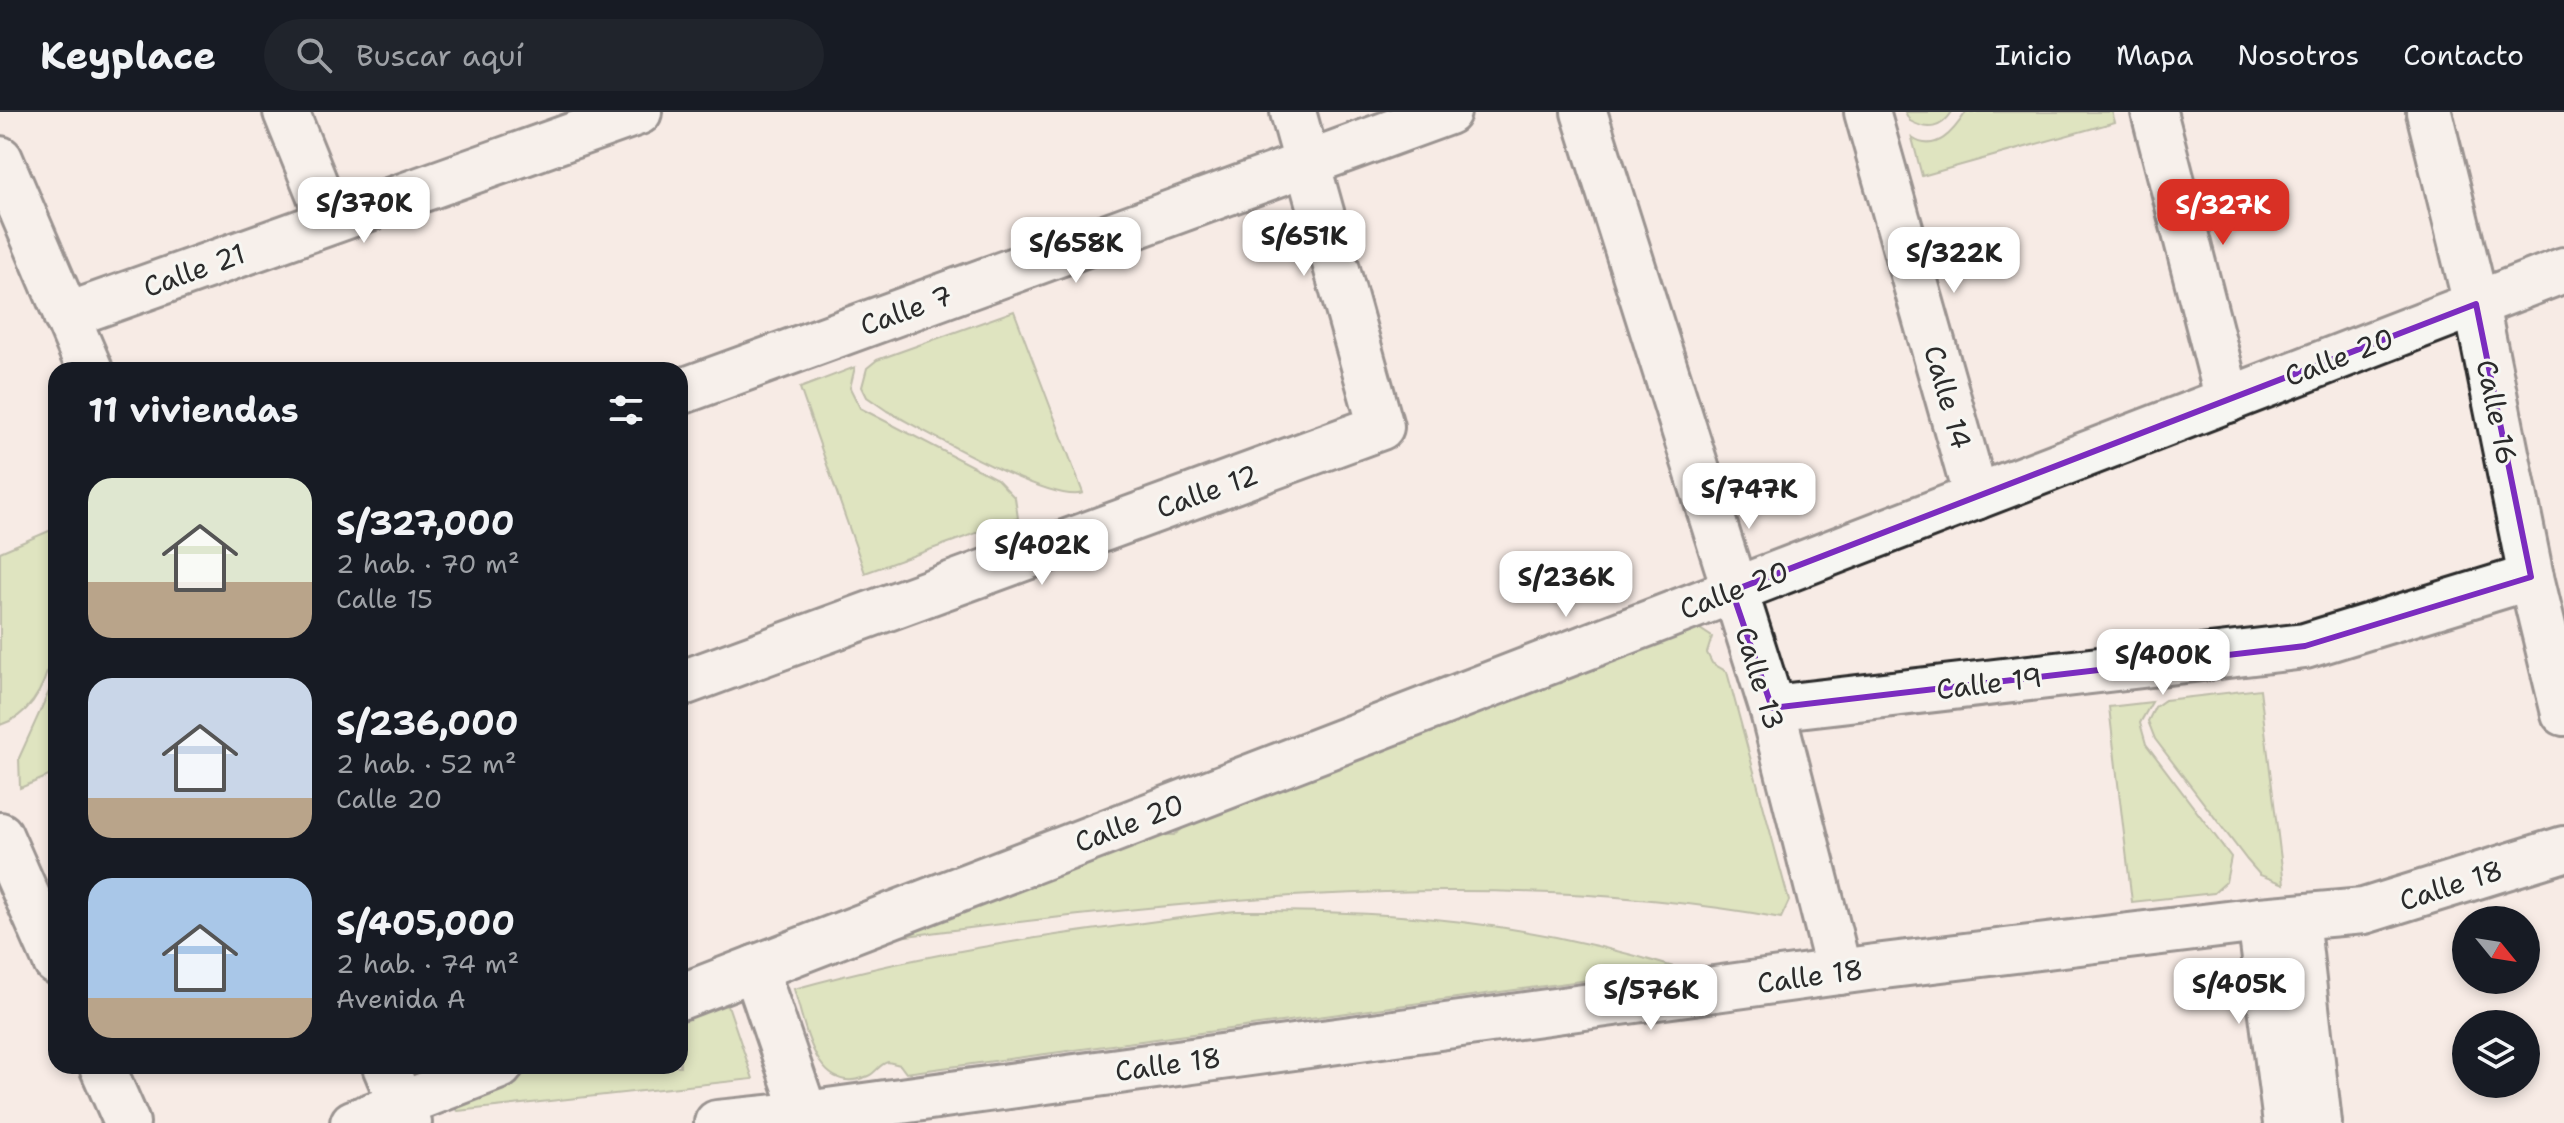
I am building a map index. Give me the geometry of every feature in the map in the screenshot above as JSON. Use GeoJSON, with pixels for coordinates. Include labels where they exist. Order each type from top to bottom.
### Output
{"type":"FeatureCollection","features":[{"type":"Feature","properties":{"kind":"street"},"geometry":{"type":"LineString","coordinates":[[286,112],[330,221]]}},
{"type":"Feature","properties":{"kind":"street","name":"Calle 21"},"geometry":{"type":"LineString","coordinates":[[66,316],[330,221],[589,121],[639,112]]}},
{"type":"Feature","properties":{"kind":"street","name":"Calle 12"},"geometry":{"type":"LineString","coordinates":[[688,681],[1381,427],[1293,112]]}},
{"type":"Feature","properties":{"kind":"street","name":"Calle 7"},"geometry":{"type":"LineString","coordinates":[[688,389],[1448,112]]}},
{"type":"Feature","properties":{"kind":"street","name":"Calle 13"},"geometry":{"type":"LineString","coordinates":[[1584,112],[1732,591],[1772,708],[1839,972]]}},
{"type":"Feature","properties":{"kind":"street","name":"Calle 14"},"geometry":{"type":"LineString","coordinates":[[1867,112],[1976,497]]}},
{"type":"Feature","properties":{"kind":"street"},"geometry":{"type":"LineString","coordinates":[[2154,112],[2228,400]]}},
{"type":"Feature","properties":{"kind":"street","name":"Calle 16"},"geometry":{"type":"LineString","coordinates":[[2429,112],[2476,304],[2531,577],[2564,713]]}},
{"type":"Feature","properties":{"kind":"street"},"geometry":{"type":"LineString","coordinates":[[0,159],[86,362]]}},
{"type":"Feature","properties":{"kind":"street","name":"Calle 20"},"geometry":{"type":"LineString","coordinates":[[688,994],[2564,270]]}},
{"type":"Feature","properties":{"kind":"street","name":"Calle 19"},"geometry":{"type":"LineString","coordinates":[[1772,708],[2305,646],[2531,577]]}},
{"type":"Feature","properties":{"kind":"street"},"geometry":{"type":"LineString","coordinates":[[0,835],[48,944]]}},
{"type":"Feature","properties":{"kind":"street","name":"Calle 18"},"geometry":{"type":"LineString","coordinates":[[717,1123],[807,1118],[1839,972],[2383,907],[2564,849]]}},
{"type":"Feature","properties":{"kind":"street"},"geometry":{"type":"LineString","coordinates":[[2278,919],[2286,1123]]}},
{"type":"Feature","properties":{"kind":"street"},"geometry":{"type":"LineString","coordinates":[[2278,919],[2319,1123]]}},
{"type":"Feature","properties":{"kind":"street"},"geometry":{"type":"LineString","coordinates":[[755,968],[807,1118]]}},
{"type":"Feature","properties":{"kind":"street"},"geometry":{"type":"LineString","coordinates":[[106,1074],[127,1123]]}},
{"type":"Feature","properties":{"kind":"street"},"geometry":{"type":"LineString","coordinates":[[353,1123],[398,1098],[474,1074]]}},
{"type":"Feature","properties":{"kind":"highlighted area"},"geometry":{"type":"Polygon","coordinates":[[[2476,304],[2531,577],[2305,646],[1772,708],[1732,591],[2476,304]]]}},
{"type":"Feature","properties":{"kind":"green space"},"geometry":{"type":"Polygon","coordinates":[[[1905,112],[1952,112],[1939,125],[1928,127],[1910,121],[1905,112]]]}},
{"type":"Feature","properties":{"kind":"green space"},"geometry":{"type":"Polygon","coordinates":[[[1966,112],[2112,112],[2115,122],[1922,176],[1912,138],[1921,142],[1936,142],[1950,133],[1966,112]]]}},
{"type":"Feature","properties":{"kind":"green space"},"geometry":{"type":"Polygon","coordinates":[[[1014,311],[1083,493],[1067,494],[1044,488],[986,463],[887,411],[867,397],[862,387],[867,368],[877,360],[1014,311]]]}},
{"type":"Feature","properties":{"kind":"green space"},"geometry":{"type":"Polygon","coordinates":[[[855,367],[850,388],[860,408],[997,479],[1015,498],[1018,518],[865,573],[800,388],[855,367]]]}},
{"type":"Feature","properties":{"kind":"green space"},"geometry":{"type":"Polygon","coordinates":[[[48,531],[48,668],[38,693],[23,713],[0,725],[0,552],[48,531]]]}},
{"type":"Feature","properties":{"kind":"green space"},"geometry":{"type":"Polygon","coordinates":[[[1697,627],[1712,637],[1707,653],[1712,663],[1727,672],[1789,901],[1781,918],[1665,901],[1548,893],[1430,891],[1195,903],[845,944],[1148,834],[1174,835],[1182,829],[1188,817],[1697,627]]]}},
{"type":"Feature","properties":{"kind":"green space"},"geometry":{"type":"Polygon","coordinates":[[[2260,689],[2284,884],[2260,875],[2247,860],[2155,739],[2148,721],[2155,707],[2165,700],[2260,689]]]}},
{"type":"Feature","properties":{"kind":"green space"},"geometry":{"type":"Polygon","coordinates":[[[48,694],[48,776],[20,788],[19,758],[48,694]]]}},
{"type":"Feature","properties":{"kind":"green space"},"geometry":{"type":"Polygon","coordinates":[[[2152,702],[2140,723],[2146,744],[2231,857],[2226,882],[2214,893],[2132,902],[2109,707],[2152,702]]]}},
{"type":"Feature","properties":{"kind":"green space"},"geometry":{"type":"Polygon","coordinates":[[[1235,911],[1349,913],[1458,922],[1566,939],[1677,968],[906,1073],[900,1065],[888,1062],[868,1076],[850,1080],[836,1077],[824,1068],[815,1054],[794,989],[958,951],[1235,911]]]}},
{"type":"Feature","properties":{"kind":"green space"},"geometry":{"type":"Polygon","coordinates":[[[723,1003],[729,1008],[753,1079],[458,1111],[452,1107],[455,1100],[525,1074],[688,1074],[688,1014],[723,1003]]]}}]}
